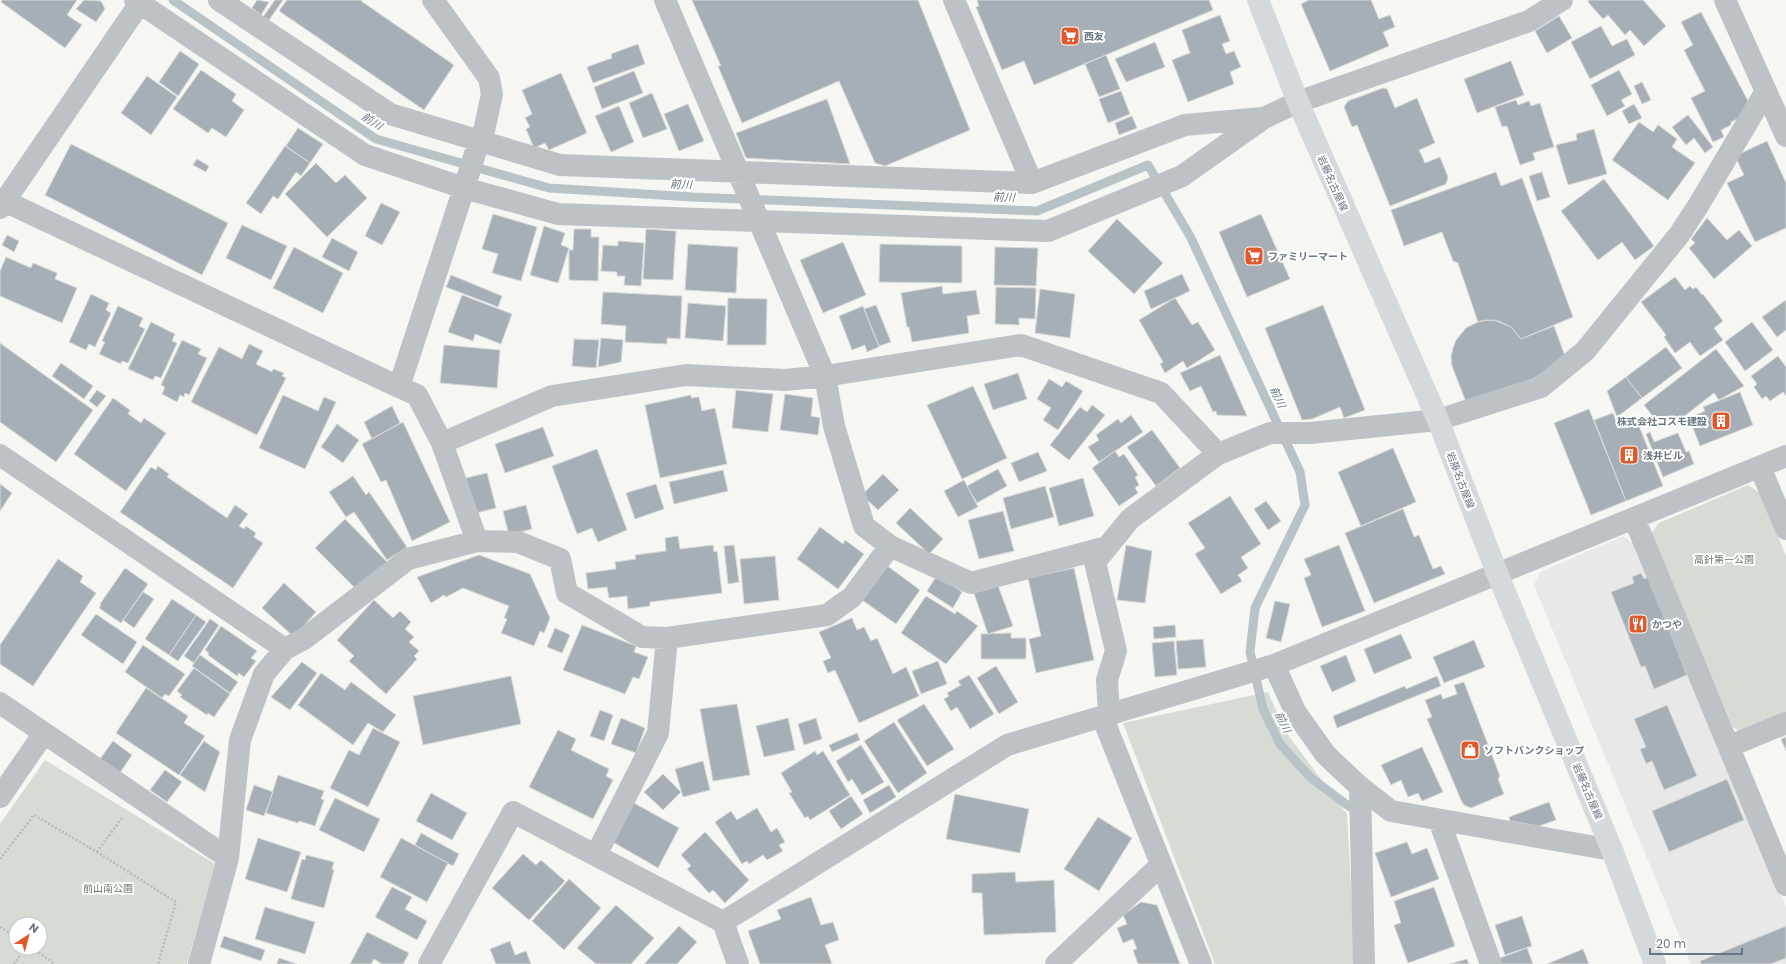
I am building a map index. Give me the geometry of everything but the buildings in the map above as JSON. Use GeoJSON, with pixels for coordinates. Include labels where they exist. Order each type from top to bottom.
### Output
{"type":"FeatureCollection","features":[{"type":"Feature","properties":{"kind":"main road","name":"岩藤名古屋線"},"geometry":{"type":"LineString","coordinates":[[1258,0],[1298,102],[1438,420],[1497,573],[1612,850],[1655,964]]}},
{"type":"Feature","properties":{"kind":"street"},"geometry":{"type":"LineString","coordinates":[[219,0],[390,114],[479,143],[560,165],[738,176],[1032,183],[1185,125],[1264,118]]}},
{"type":"Feature","properties":{"kind":"street"},"geometry":{"type":"LineString","coordinates":[[398,387],[479,143],[492,94],[489,78],[433,0]]}},
{"type":"Feature","properties":{"kind":"street"},"geometry":{"type":"LineString","coordinates":[[665,0],[738,176],[758,216],[824,376],[834,426],[864,526],[890,546],[971,583],[1107,547]]}},
{"type":"Feature","properties":{"kind":"street"},"geometry":{"type":"LineString","coordinates":[[954,0],[1032,183]]}},
{"type":"Feature","properties":{"kind":"street"},"geometry":{"type":"LineString","coordinates":[[477,541],[442,443],[417,395],[1,202],[139,1],[365,155],[465,184],[558,214],[758,216],[1048,231],[1150,191],[1182,176],[1264,118],[1298,102],[1528,21],[1562,0]]}},
{"type":"Feature","properties":{"kind":"street"},"geometry":{"type":"LineString","coordinates":[[1725,0],[1786,136]]}},
{"type":"Feature","properties":{"kind":"street"},"geometry":{"type":"LineString","coordinates":[[1201,964],[1161,865],[1105,715],[1106,680],[1116,651],[1095,562],[1130,519],[1218,454],[1270,433],[1310,434],[1438,420],[1541,387],[1586,351],[1679,235],[1698,206],[1766,91]]}},
{"type":"Feature","properties":{"kind":"street"},"geometry":{"type":"LineString","coordinates":[[442,443],[552,396],[686,375],[785,380],[824,376],[1021,345],[1161,393],[1218,454]]}},
{"type":"Feature","properties":{"kind":"street"},"geometry":{"type":"LineString","coordinates":[[0,455],[285,649]]}},
{"type":"Feature","properties":{"kind":"street"},"geometry":{"type":"LineString","coordinates":[[723,922],[1007,745],[1270,666],[1786,456]]}},
{"type":"Feature","properties":{"kind":"street"},"geometry":{"type":"LineString","coordinates":[[1760,467],[1786,529]]}},
{"type":"Feature","properties":{"kind":"street"},"geometry":{"type":"LineString","coordinates":[[1634,518],[1730,746],[1786,885]]}},
{"type":"Feature","properties":{"kind":"street"},"geometry":{"type":"LineString","coordinates":[[198,964],[228,858],[240,740],[264,674],[285,649],[304,639],[408,559],[477,541],[518,542],[560,559],[567,593],[642,637],[667,638],[827,615],[852,596],[890,546]]}},
{"type":"Feature","properties":{"kind":"street"},"geometry":{"type":"LineString","coordinates":[[596,856],[658,733],[667,638]]}},
{"type":"Feature","properties":{"kind":"street"},"geometry":{"type":"LineString","coordinates":[[1270,666],[1296,713],[1326,755],[1360,787],[1391,811],[1612,850]]}},
{"type":"Feature","properties":{"kind":"street"},"geometry":{"type":"LineString","coordinates":[[0,703],[228,858]]}},
{"type":"Feature","properties":{"kind":"street"},"geometry":{"type":"LineString","coordinates":[[1730,746],[1786,723]]}},
{"type":"Feature","properties":{"kind":"street"},"geometry":{"type":"LineString","coordinates":[[0,797],[44,733]]}},
{"type":"Feature","properties":{"kind":"street"},"geometry":{"type":"LineString","coordinates":[[1360,787],[1364,964]]}},
{"type":"Feature","properties":{"kind":"street"},"geometry":{"type":"LineString","coordinates":[[429,964],[513,812],[723,922],[738,964]]}},
{"type":"Feature","properties":{"kind":"street"},"geometry":{"type":"LineString","coordinates":[[1439,820],[1491,964]]}},
{"type":"Feature","properties":{"kind":"street"},"geometry":{"type":"LineString","coordinates":[[1056,964],[1161,865]]}},
{"type":"Feature","properties":{"kind":"path"},"geometry":{"type":"LineString","coordinates":[[98,852],[137,796]]}},
{"type":"Feature","properties":{"kind":"path"},"geometry":{"type":"LineString","coordinates":[[0,859],[34,815],[98,852],[176,902],[158,964]]}},
{"type":"Feature","properties":{"kind":"path"},"geometry":{"type":"LineString","coordinates":[[44,956],[56,964]]}},
{"type":"Feature","properties":{"kind":"shaded area"},"geometry":{"type":"Polygon","coordinates":[[[1623,536],[1638,546],[1786,907],[1786,964],[1691,964],[1534,585],[1540,572],[1623,536]]]}},
{"type":"Feature","properties":{"kind":"green space","name":"高針第一公園"},"geometry":{"type":"Polygon","coordinates":[[[1748,485],[1760,493],[1786,556],[1786,714],[1742,733],[1733,727],[1650,535],[1659,523],[1748,485]]]}},
{"type":"Feature","properties":{"kind":"green space"},"geometry":{"type":"Polygon","coordinates":[[[1268,692],[1285,731],[1347,814],[1355,964],[1215,964],[1123,723],[1268,692]]]}},
{"type":"Feature","properties":{"kind":"green space","name":"前山南公園"},"geometry":{"type":"Polygon","coordinates":[[[45,760],[215,864],[187,964],[0,964],[0,824],[45,760]]]}},
{"type":"Feature","properties":{"kind":"waterway","name":"前川"},"geometry":{"type":"LineString","coordinates":[[173,0],[376,139],[549,188],[692,197],[1037,211],[1148,165],[1190,236],[1300,472],[1305,505],[1255,608],[1250,652],[1263,709],[1280,744],[1311,778],[1350,807]]}},
{"type":"Feature","properties":{"kind":"place","name":"西友"},"geometry":{"type":"Point","coordinates":[1070,36]}},
{"type":"Feature","properties":{"kind":"place","name":"ファミリーマート"},"geometry":{"type":"Point","coordinates":[1254,256]}},
{"type":"Feature","properties":{"kind":"place","name":"株式会社コスモ建設"},"geometry":{"type":"Point","coordinates":[1721,421]}},
{"type":"Feature","properties":{"kind":"place","name":"浅井ビル"},"geometry":{"type":"Point","coordinates":[1629,455]}},
{"type":"Feature","properties":{"kind":"place","name":"かつや"},"geometry":{"type":"Point","coordinates":[1638,624]}},
{"type":"Feature","properties":{"kind":"place","name":"ソフトバンクショップ"},"geometry":{"type":"Point","coordinates":[1470,750]}}]}
